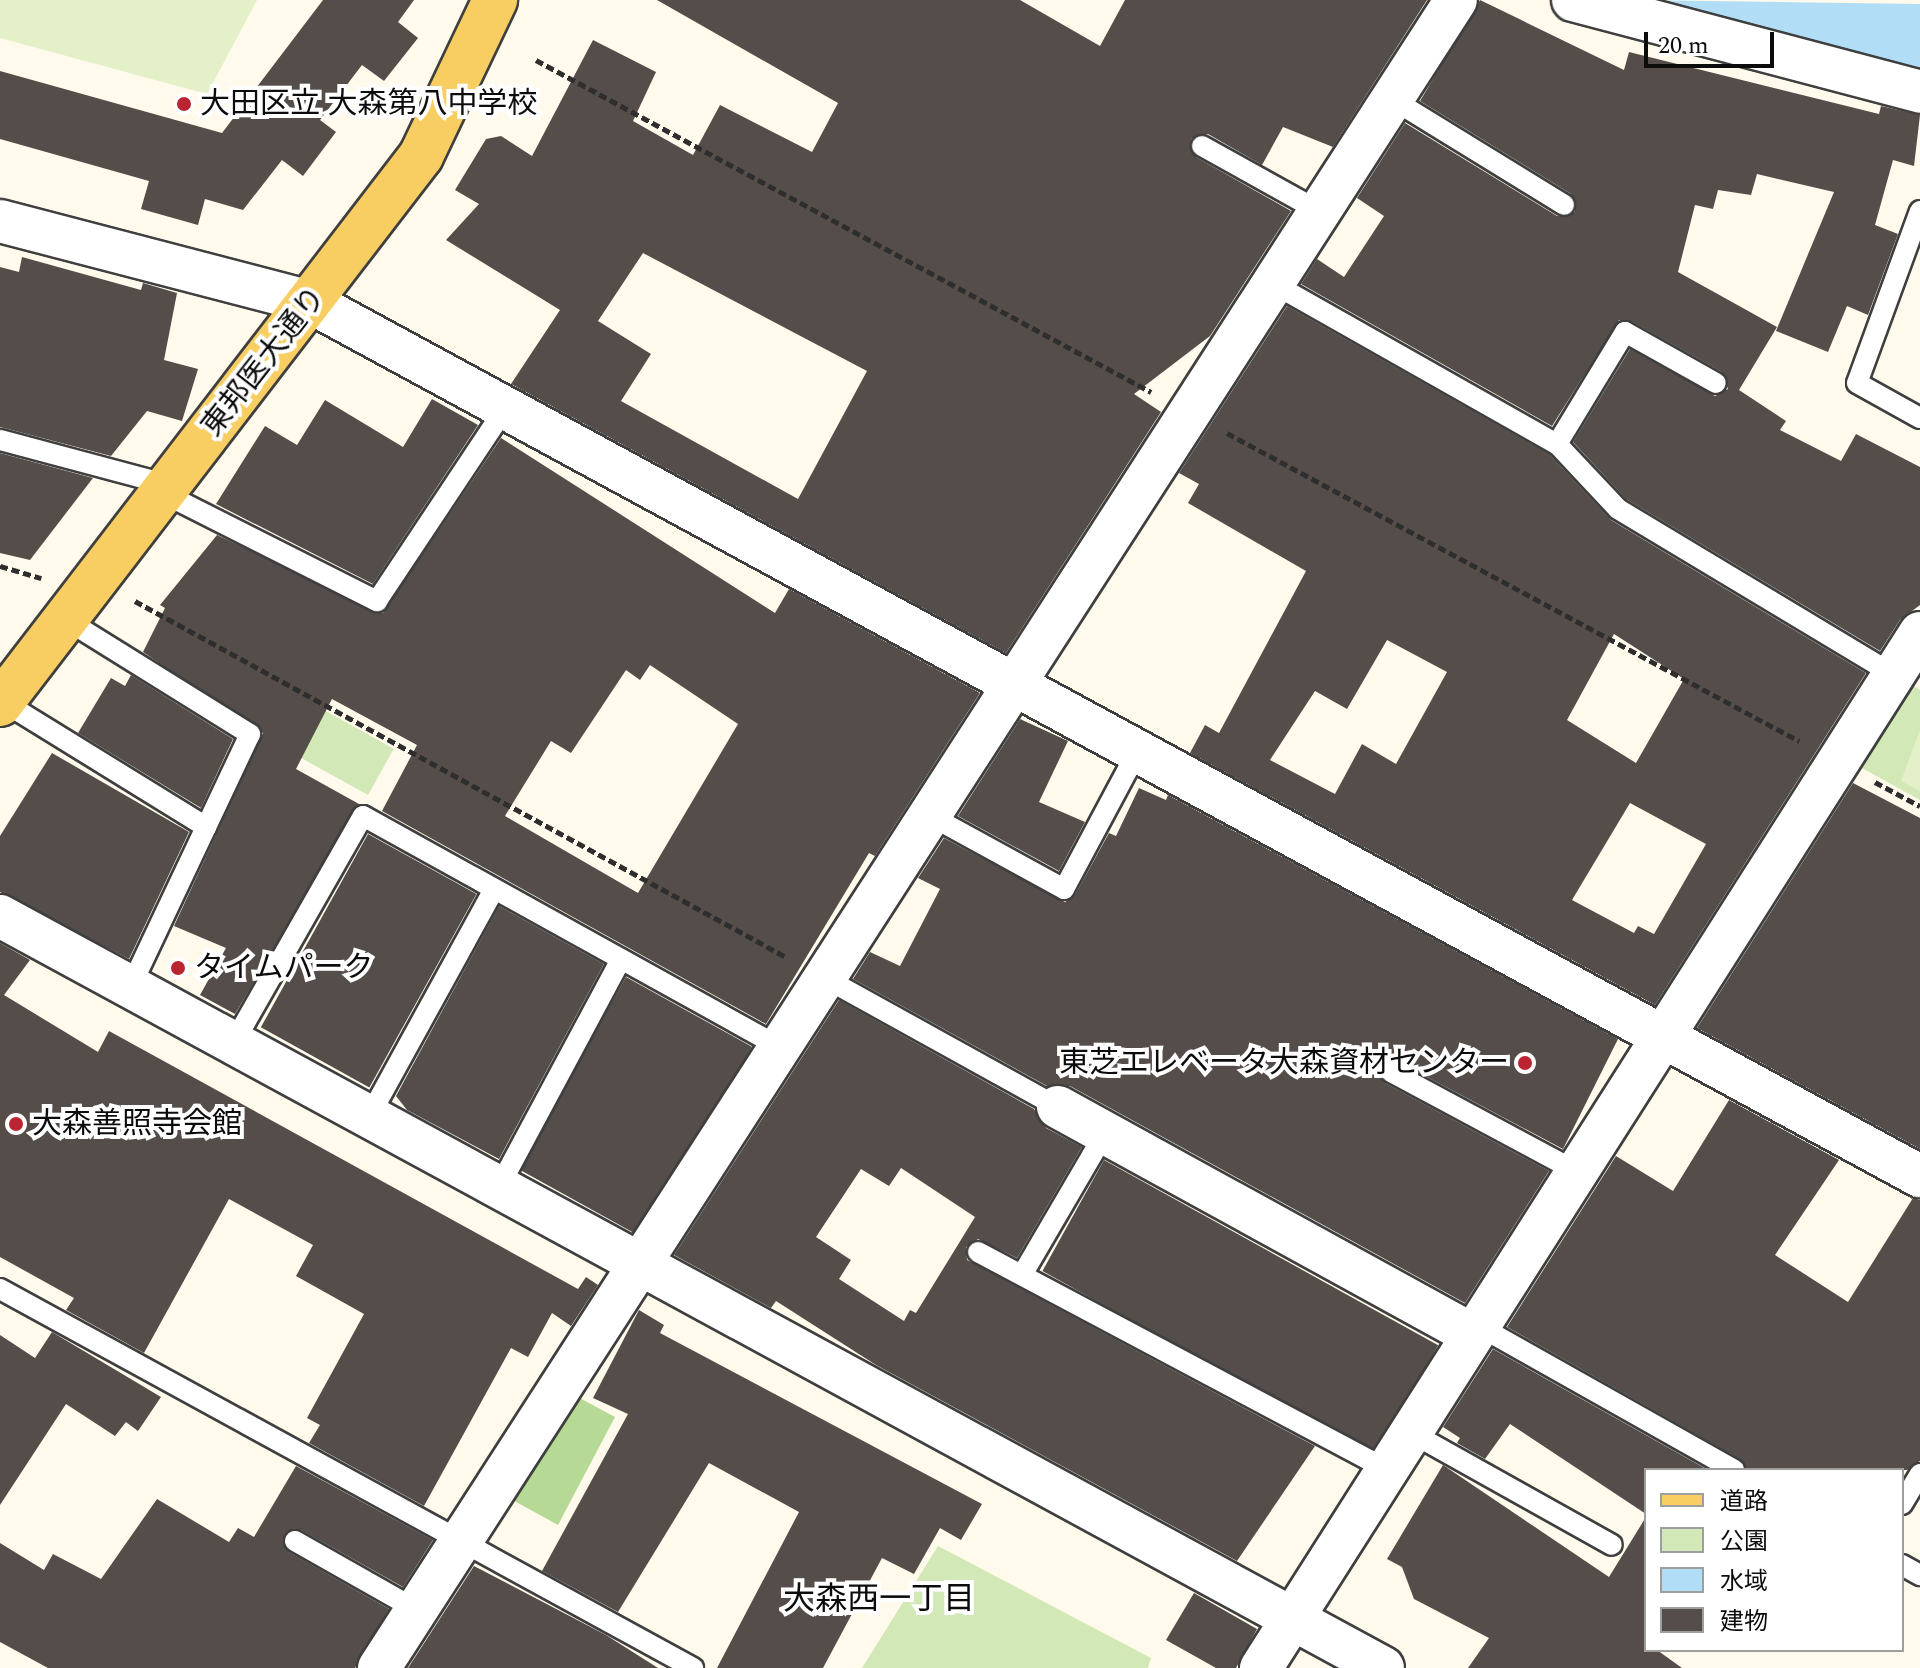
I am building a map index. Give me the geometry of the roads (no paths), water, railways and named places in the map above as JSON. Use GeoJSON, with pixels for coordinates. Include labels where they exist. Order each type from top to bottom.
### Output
{"type":"FeatureCollection","features":[{"type":"Feature","properties":{"kind":"main road","name":"東邦医大通り"},"geometry":{"type":"LineString","coordinates":[[1,702],[426,147],[495,0]]}},
{"type":"Feature","properties":{"kind":"street"},"geometry":{"type":"LineString","coordinates":[[379,1668],[1456,0]]}},
{"type":"Feature","properties":{"kind":"street"},"geometry":{"type":"LineString","coordinates":[[1573,0],[1920,92]]}},
{"type":"Feature","properties":{"kind":"street"},"geometry":{"type":"LineString","coordinates":[[0,221],[310,302],[1920,1176]]}},
{"type":"Feature","properties":{"kind":"street"},"geometry":{"type":"LineString","coordinates":[[1261,1668],[1659,1036],[1920,633]]}},
{"type":"Feature","properties":{"kind":"street"},"geometry":{"type":"LineString","coordinates":[[0,916],[500,1185],[638,1266],[1383,1668]]}},
{"type":"Feature","properties":{"kind":"street"},"geometry":{"type":"LineString","coordinates":[[1058,1107],[1474,1330]]}},
{"type":"Feature","properties":{"kind":"lane"},"geometry":{"type":"LineString","coordinates":[[1392,99],[1564,205]]}},
{"type":"Feature","properties":{"kind":"lane"},"geometry":{"type":"LineString","coordinates":[[1202,146],[1319,211]]}},
{"type":"Feature","properties":{"kind":"lane"},"geometry":{"type":"LineString","coordinates":[[1920,211],[1857,383],[1920,418]]}},
{"type":"Feature","properties":{"kind":"lane"},"geometry":{"type":"LineString","coordinates":[[1272,283],[1557,444],[1618,509],[1893,674]]}},
{"type":"Feature","properties":{"kind":"lane"},"geometry":{"type":"LineString","coordinates":[[1557,444],[1625,332],[1716,383]]}},
{"type":"Feature","properties":{"kind":"lane"},"geometry":{"type":"LineString","coordinates":[[0,440],[166,489],[377,601],[505,408]]}},
{"type":"Feature","properties":{"kind":"lane"},"geometry":{"type":"LineString","coordinates":[[65,619],[250,734],[131,986]]}},
{"type":"Feature","properties":{"kind":"lane"},"geometry":{"type":"LineString","coordinates":[[1,702],[206,827]]}},
{"type":"Feature","properties":{"kind":"lane"},"geometry":{"type":"LineString","coordinates":[[929,815],[1064,889],[1137,752]]}},
{"type":"Feature","properties":{"kind":"lane"},"geometry":{"type":"LineString","coordinates":[[234,1042],[363,816],[780,1047]]}},
{"type":"Feature","properties":{"kind":"lane"},"geometry":{"type":"LineString","coordinates":[[370,1115],[494,889]]}},
{"type":"Feature","properties":{"kind":"lane"},"geometry":{"type":"LineString","coordinates":[[500,1185],[621,959]]}},
{"type":"Feature","properties":{"kind":"lane"},"geometry":{"type":"LineString","coordinates":[[825,978],[1058,1107]]}},
{"type":"Feature","properties":{"kind":"lane"},"geometry":{"type":"LineString","coordinates":[[1391,1072],[1574,1170]]}},
{"type":"Feature","properties":{"kind":"lane"},"geometry":{"type":"LineString","coordinates":[[1022,1275],[1105,1133]]}},
{"type":"Feature","properties":{"kind":"lane"},"geometry":{"type":"LineString","coordinates":[[978,1252],[1386,1469]]}},
{"type":"Feature","properties":{"kind":"lane"},"geometry":{"type":"LineString","coordinates":[[0,1289],[693,1668]]}},
{"type":"Feature","properties":{"kind":"lane"},"geometry":{"type":"LineString","coordinates":[[1474,1330],[1730,1468]]}},
{"type":"Feature","properties":{"kind":"lane"},"geometry":{"type":"LineString","coordinates":[[1410,1432],[1612,1545]]}},
{"type":"Feature","properties":{"kind":"lane"},"geometry":{"type":"LineString","coordinates":[[1904,1501],[1920,1474]]}},
{"type":"Feature","properties":{"kind":"lane"},"geometry":{"type":"LineString","coordinates":[[295,1541],[417,1610]]}},
{"type":"Feature","properties":{"kind":"water"},"geometry":{"type":"Polygon","coordinates":[[[1637,0],[1920,4],[1920,75],[1637,0]]]}},
{"type":"Feature","properties":{"kind":"place","name":"大田区立 大森第八中学校"},"geometry":{"type":"Point","coordinates":[184,104]}},
{"type":"Feature","properties":{"kind":"place","name":"タイムパーク"},"geometry":{"type":"Point","coordinates":[178,968]}},
{"type":"Feature","properties":{"kind":"place","name":"東芝エレベータ大森資材センター"},"geometry":{"type":"Point","coordinates":[1525,1063]}},
{"type":"Feature","properties":{"kind":"place","name":"大森善照寺会館"},"geometry":{"type":"Point","coordinates":[16,1124]}},
{"type":"Feature","properties":{"kind":"district","name":"大森西一丁目"},"geometry":{"type":"Point","coordinates":[879,1600]}}]}
